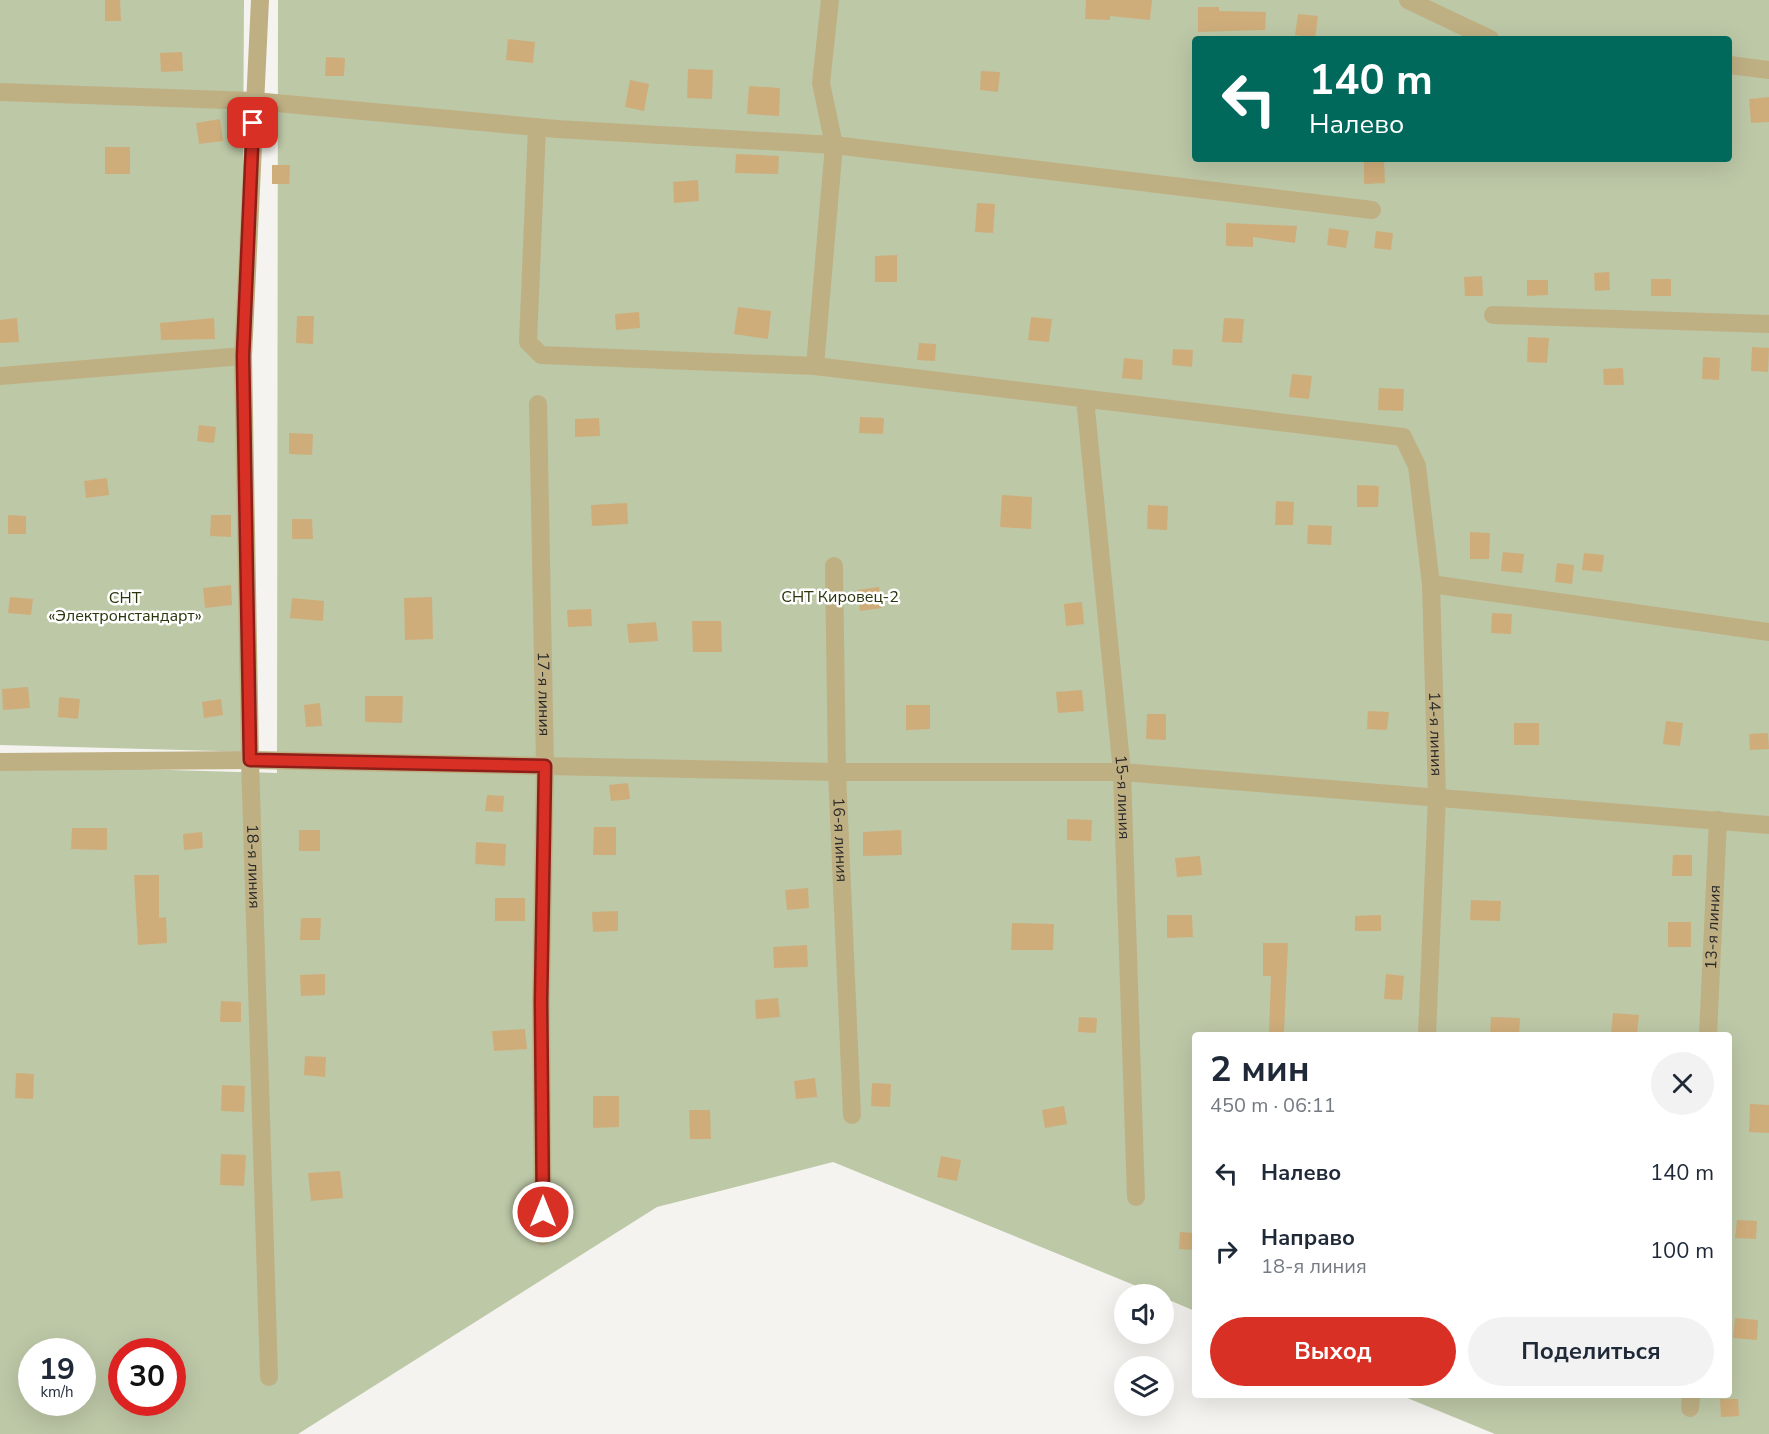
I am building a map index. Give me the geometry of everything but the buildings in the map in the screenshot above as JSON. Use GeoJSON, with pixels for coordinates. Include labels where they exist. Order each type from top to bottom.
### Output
{"type":"FeatureCollection","features":[{"type":"Feature","properties":{"kind":"street","name":"18-я линия"},"geometry":{"type":"LineString","coordinates":[[260,0],[243,356],[250,760],[268,1377]]}},
{"type":"Feature","properties":{"kind":"street"},"geometry":{"type":"LineString","coordinates":[[815,366],[834,145],[821,83],[830,0]]}},
{"type":"Feature","properties":{"kind":"street"},"geometry":{"type":"LineString","coordinates":[[1408,0],[1484,36]]}},
{"type":"Feature","properties":{"kind":"street"},"geometry":{"type":"LineString","coordinates":[[1732,65],[1769,70]]}},
{"type":"Feature","properties":{"kind":"street"},"geometry":{"type":"LineString","coordinates":[[0,92],[254,101],[537,127],[834,145],[1372,210]]}},
{"type":"Feature","properties":{"kind":"street"},"geometry":{"type":"LineString","coordinates":[[537,127],[528,342],[541,355],[815,366],[1085,399]]}},
{"type":"Feature","properties":{"kind":"street"},"geometry":{"type":"LineString","coordinates":[[1493,315],[1769,324]]}},
{"type":"Feature","properties":{"kind":"street"},"geometry":{"type":"LineString","coordinates":[[0,376],[243,356]]}},
{"type":"Feature","properties":{"kind":"street","name":"14-я линия"},"geometry":{"type":"LineString","coordinates":[[1085,399],[1403,436],[1417,466],[1431,584],[1437,797],[1427,1032]]}},
{"type":"Feature","properties":{"kind":"street","name":"15-я линия"},"geometry":{"type":"LineString","coordinates":[[1085,399],[1122,772],[1136,1197]]}},
{"type":"Feature","properties":{"kind":"street","name":"17-я линия"},"geometry":{"type":"LineString","coordinates":[[538,404],[545,766],[541,1001],[543,1236]]}},
{"type":"Feature","properties":{"kind":"street","name":"16-я линия"},"geometry":{"type":"LineString","coordinates":[[834,566],[837,772],[852,1115]]}},
{"type":"Feature","properties":{"kind":"street"},"geometry":{"type":"LineString","coordinates":[[1431,584],[1769,632]]}},
{"type":"Feature","properties":{"kind":"street"},"geometry":{"type":"LineString","coordinates":[[0,762],[250,760],[837,772],[1122,772],[1769,825]]}},
{"type":"Feature","properties":{"kind":"street","name":"13-я линия"},"geometry":{"type":"LineString","coordinates":[[1708,1032],[1718,820]]}},
{"type":"Feature","properties":{"kind":"green space","name":"СНТ «Электронстандарт»"},"geometry":{"type":"Polygon","coordinates":[[[0,0],[244,0],[242,339],[254,752],[0,745],[0,0]]]}},
{"type":"Feature","properties":{"kind":"green space","name":"СНТ Кировец-2"},"geometry":{"type":"Polygon","coordinates":[[[278,0],[1769,0],[1769,1434],[1495,1434],[1407,1398],[1732,1398],[1732,1032],[1192,1032],[1192,1310],[1174,1302],[1174,1284],[1132,1284],[833,1162],[657,1207],[298,1434],[0,1434],[0,765],[277,773],[278,0]]]}},
{"type":"Feature","properties":{"kind":"route"},"geometry":{"type":"LineString","coordinates":[[253,123],[243,356],[250,760],[545,766],[541,1001],[543,1212]]}}]}
